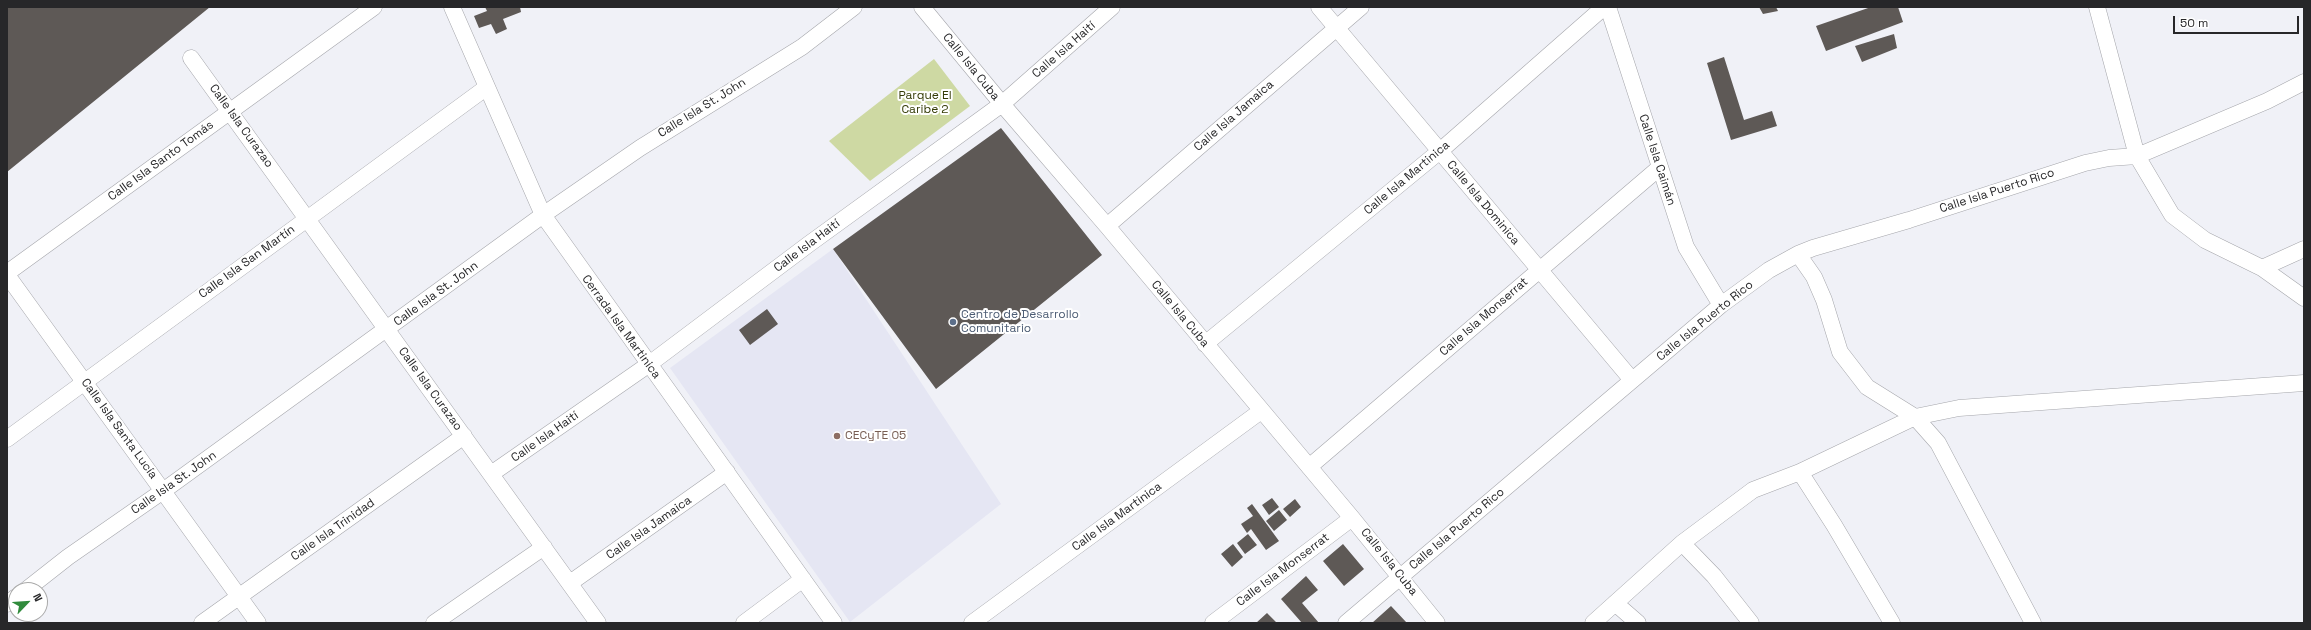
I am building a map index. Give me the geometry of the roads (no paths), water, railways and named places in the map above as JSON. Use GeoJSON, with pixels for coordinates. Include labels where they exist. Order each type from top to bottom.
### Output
{"type":"FeatureCollection","features":[{"type":"Feature","properties":{"kind":"street","name":"Calle Isla Santo Tomás"},"geometry":{"type":"LineString","coordinates":[[7,274],[374,7]]}},
{"type":"Feature","properties":{"kind":"street","name":"Cerrada Isla Martinica"},"geometry":{"type":"LineString","coordinates":[[452,7],[543,215],[648,365],[727,472],[834,623]]}},
{"type":"Feature","properties":{"kind":"street","name":"Calle Isla St. John"},"geometry":{"type":"LineString","coordinates":[[36,582],[68,557],[163,491],[387,330],[543,215],[640,148],[802,47],[854,7]]}},
{"type":"Feature","properties":{"kind":"street","name":"Calle Isla Cuba"},"geometry":{"type":"LineString","coordinates":[[922,7],[1002,104],[1107,226],[1401,576],[1437,623]]}},
{"type":"Feature","properties":{"kind":"street","name":"Calle Isla Haití"},"geometry":{"type":"LineString","coordinates":[[491,474],[648,365],[809,244],[1002,104],[1112,7]]}},
{"type":"Feature","properties":{"kind":"street","name":"Calle Isla Dominica"},"geometry":{"type":"LineString","coordinates":[[1319,7],[1632,380]]}},
{"type":"Feature","properties":{"kind":"street","name":"Calle Isla Jamaica"},"geometry":{"type":"LineString","coordinates":[[1107,226],[1361,7]]}},
{"type":"Feature","properties":{"kind":"street","name":"Calle Isla Martinica"},"geometry":{"type":"LineString","coordinates":[[1205,344],[1440,151],[1604,7]]}},
{"type":"Feature","properties":{"kind":"street","name":"Calle Isla Caimán"},"geometry":{"type":"LineString","coordinates":[[1608,7],[1659,168],[1686,247],[1721,306]]}},
{"type":"Feature","properties":{"kind":"street"},"geometry":{"type":"LineString","coordinates":[[2096,7],[2137,156],[2172,215],[2205,240],[2262,268],[2304,298]]}},
{"type":"Feature","properties":{"kind":"street","name":"Calle Isla Curazao"},"geometry":{"type":"LineString","coordinates":[[191,58],[598,623]]}},
{"type":"Feature","properties":{"kind":"street","name":"Calle Isla Puerto Rico"},"geometry":{"type":"LineString","coordinates":[[1346,623],[1632,380],[1721,306],[1769,270],[1798,254],[2084,163],[2109,158],[2137,156],[2267,101],[2304,82]]}},
{"type":"Feature","properties":{"kind":"street","name":"Calle Isla San Martín"},"geometry":{"type":"LineString","coordinates":[[7,439],[84,381],[487,87]]}},
{"type":"Feature","properties":{"kind":"street","name":"Calle Isla Monserrat"},"geometry":{"type":"LineString","coordinates":[[1309,467],[1659,168]]}},
{"type":"Feature","properties":{"kind":"street"},"geometry":{"type":"LineString","coordinates":[[2262,268],[2304,249]]}},
{"type":"Feature","properties":{"kind":"street"},"geometry":{"type":"LineString","coordinates":[[1798,254],[1814,277],[1824,300],[1840,352],[1852,370],[1867,386],[1914,417],[1938,443],[2033,623]]}},
{"type":"Feature","properties":{"kind":"street","name":"Calle Isla Santa Lucía"},"geometry":{"type":"LineString","coordinates":[[7,274],[258,623]]}},
{"type":"Feature","properties":{"kind":"street"},"geometry":{"type":"LineString","coordinates":[[1593,623],[1682,543],[1753,490],[1800,472],[1914,417],[1959,408],[2304,383]]}},
{"type":"Feature","properties":{"kind":"street","name":"Calle Isla Martinica"},"geometry":{"type":"LineString","coordinates":[[972,623],[1261,411]]}},
{"type":"Feature","properties":{"kind":"street","name":"Calle Isla Trinidad"},"geometry":{"type":"LineString","coordinates":[[202,623],[464,436]]}},
{"type":"Feature","properties":{"kind":"street","name":"Calle Isla Jamaica"},"geometry":{"type":"LineString","coordinates":[[570,583],[727,472]]}},
{"type":"Feature","properties":{"kind":"street"},"geometry":{"type":"LineString","coordinates":[[1800,472],[1892,623]]}},
{"type":"Feature","properties":{"kind":"street","name":"Calle Isla Monserrat"},"geometry":{"type":"LineString","coordinates":[[1213,623],[1352,518]]}},
{"type":"Feature","properties":{"kind":"street"},"geometry":{"type":"LineString","coordinates":[[1682,543],[1714,576],[1751,623]]}},
{"type":"Feature","properties":{"kind":"street"},"geometry":{"type":"LineString","coordinates":[[434,623],[544,547]]}},
{"type":"Feature","properties":{"kind":"street"},"geometry":{"type":"LineString","coordinates":[[744,623],[804,579]]}},
{"type":"Feature","properties":{"kind":"street"},"geometry":{"type":"LineString","coordinates":[[1615,603],[1638,623]]}},
{"type":"Feature","properties":{"kind":"place","name":"Centro de Desarrollo Comunitario"},"geometry":{"type":"Point","coordinates":[953,322]}},
{"type":"Feature","properties":{"kind":"place","name":"CECyTE 05"},"geometry":{"type":"Point","coordinates":[837,436]}},
{"type":"Feature","properties":{"kind":"park label","name":"Parque El Caribe 2"},"geometry":{"type":"Point","coordinates":[925,103]}}]}
